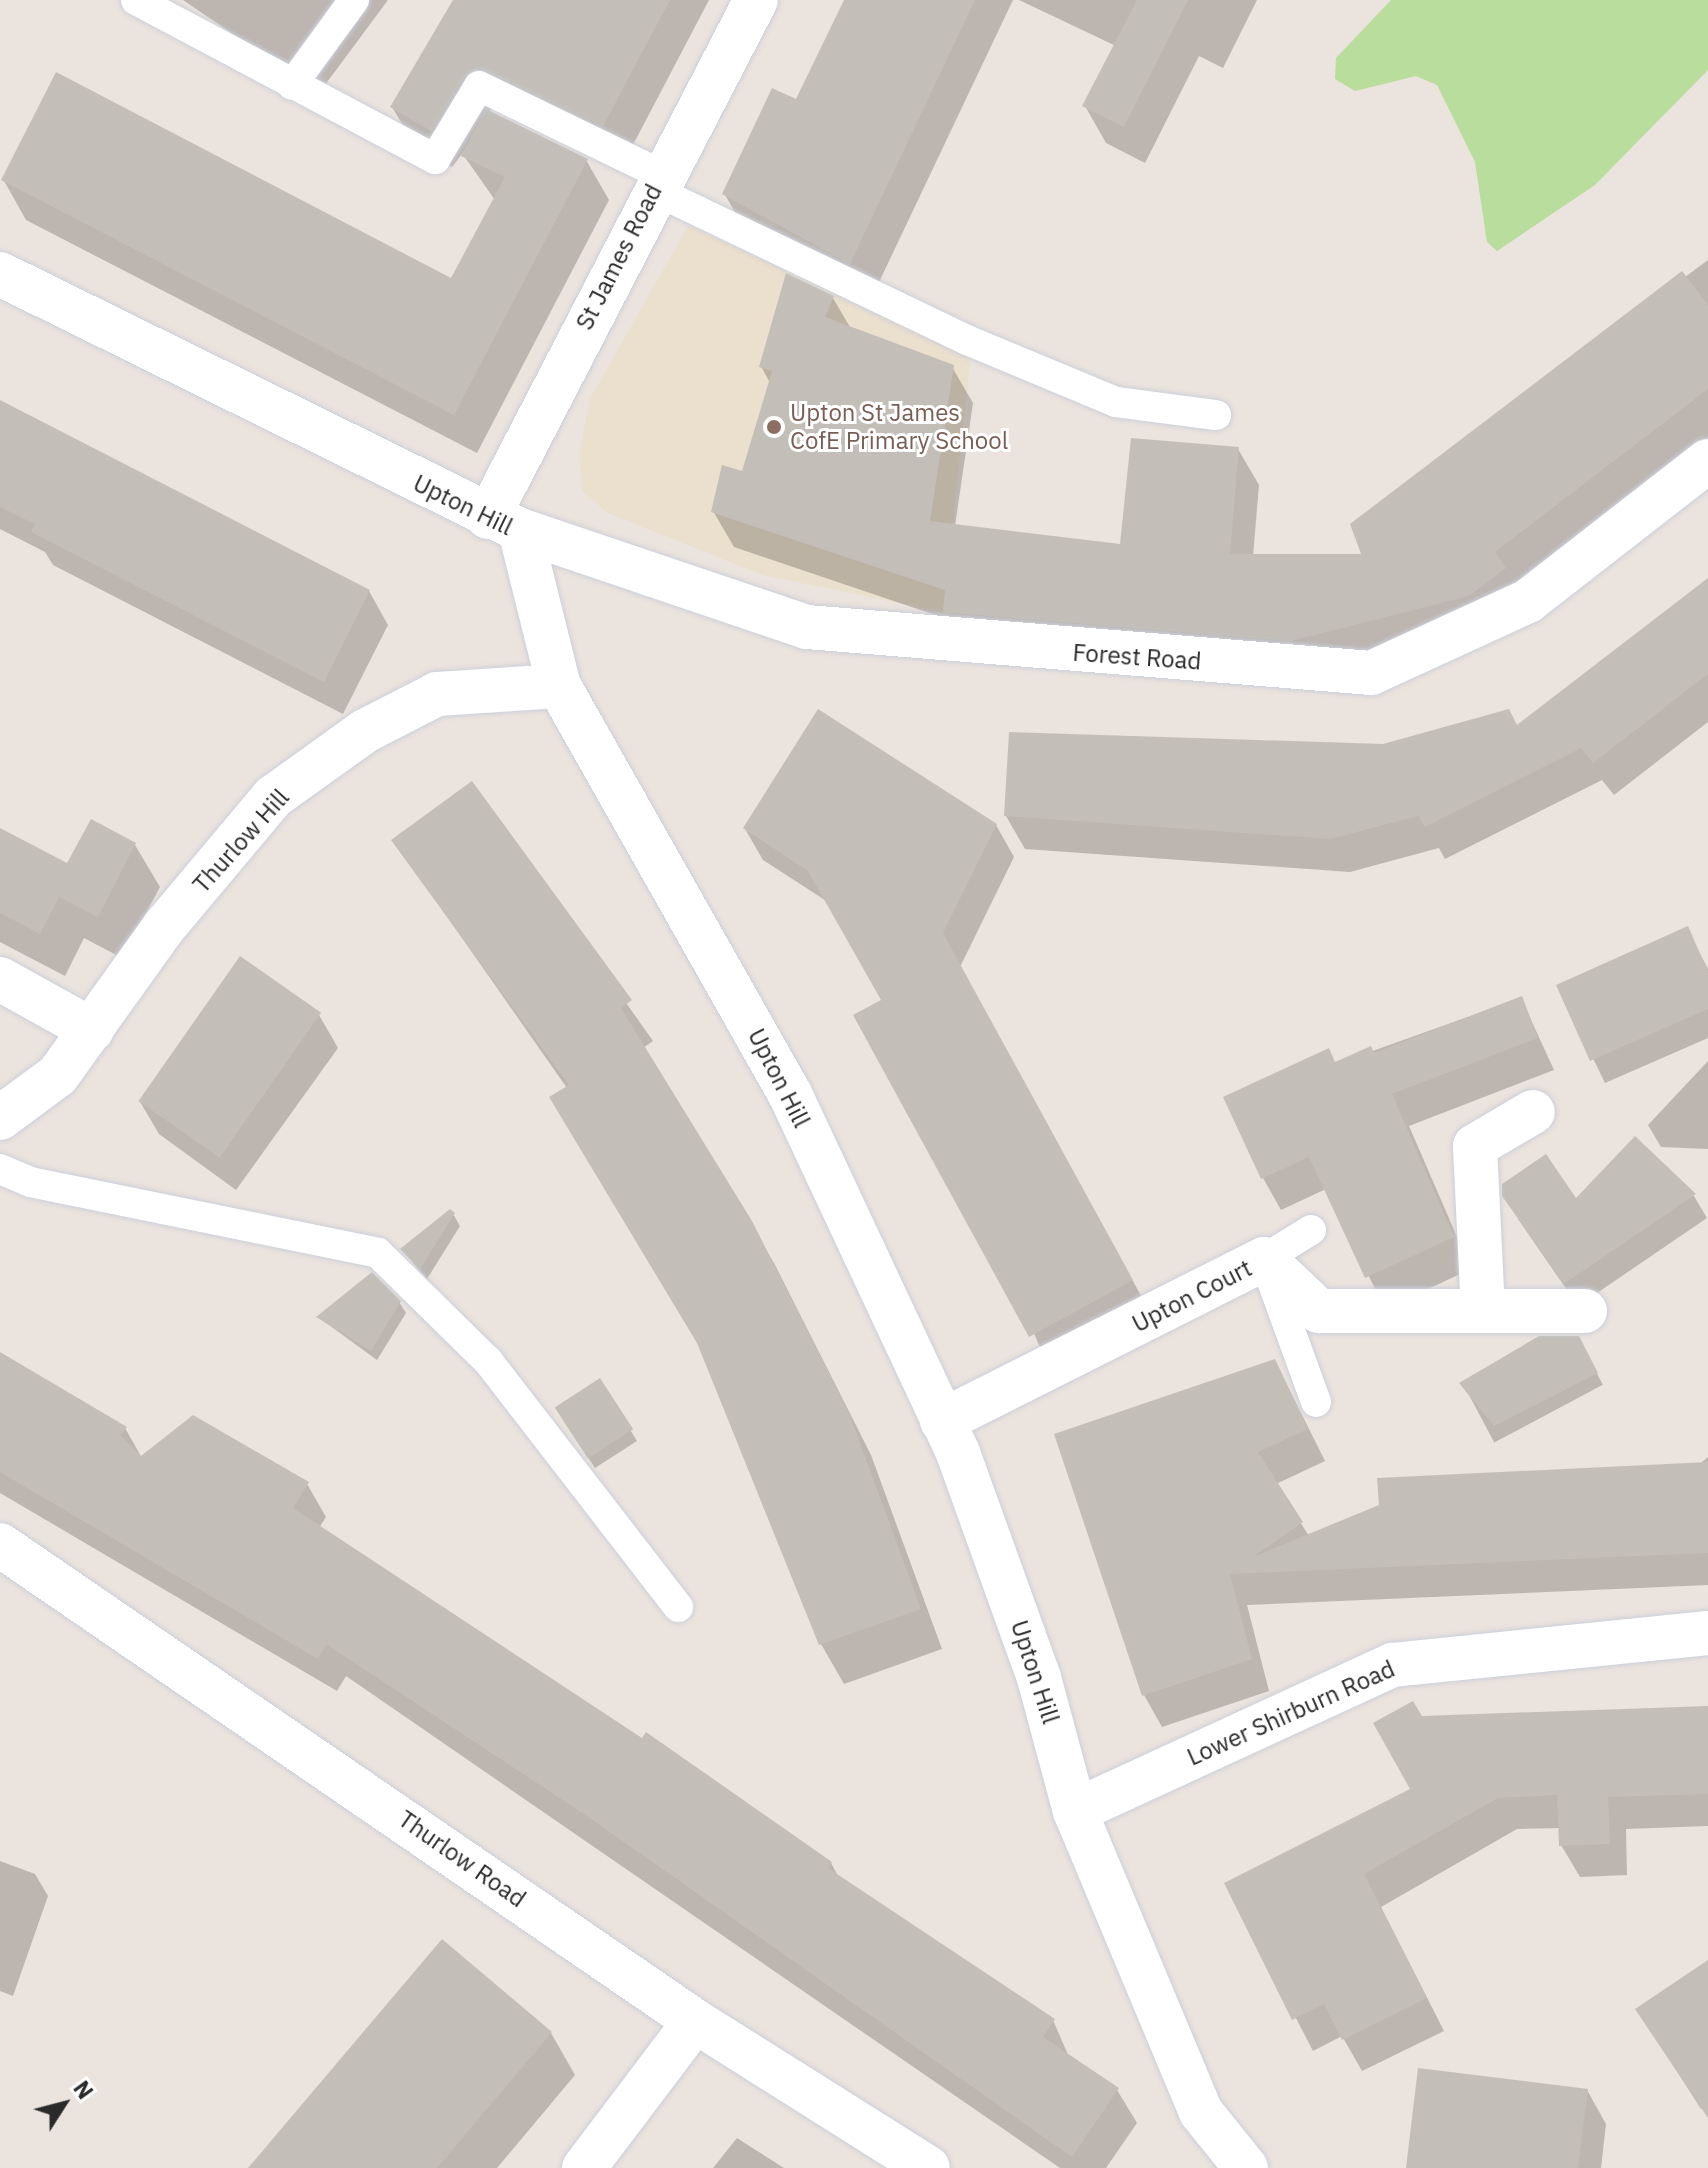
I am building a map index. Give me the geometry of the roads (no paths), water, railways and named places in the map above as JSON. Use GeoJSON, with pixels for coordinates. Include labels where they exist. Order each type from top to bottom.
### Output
{"type":"FeatureCollection","features":[{"type":"Feature","properties":{"kind":"street","name":"St James Road"},"geometry":{"type":"LineString","coordinates":[[504,524],[658,182],[756,0]]}},
{"type":"Feature","properties":{"kind":"street","name":"Upton Hill"},"geometry":{"type":"LineString","coordinates":[[0,274],[504,524],[559,686],[790,1094],[942,1421],[1039,1678],[1075,1811],[1201,2112],[1246,2168]]}},
{"type":"Feature","properties":{"kind":"street","name":"Forest Road"},"geometry":{"type":"LineString","coordinates":[[504,524],[807,627],[1371,673],[1528,601],[1708,461]]}},
{"type":"Feature","properties":{"kind":"street","name":"Thurlow Hill"},"geometry":{"type":"LineString","coordinates":[[0,1118],[58,1075],[164,927],[273,797],[365,731],[437,694],[559,686]]}},
{"type":"Feature","properties":{"kind":"street"},"geometry":{"type":"LineString","coordinates":[[0,979],[92,1030]]}},
{"type":"Feature","properties":{"kind":"street"},"geometry":{"type":"LineString","coordinates":[[1483,1311],[1475,1146],[1533,1112]]}},
{"type":"Feature","properties":{"kind":"street","name":"Upton Court"},"geometry":{"type":"LineString","coordinates":[[942,1421],[1264,1259],[1319,1311],[1585,1311]]}},
{"type":"Feature","properties":{"kind":"street","name":"Thurlow Road"},"geometry":{"type":"LineString","coordinates":[[0,1545],[695,2021],[928,2168]]}},
{"type":"Feature","properties":{"kind":"street","name":"Lower Shirburn Road"},"geometry":{"type":"LineString","coordinates":[[1075,1811],[1393,1665],[1708,1633]]}},
{"type":"Feature","properties":{"kind":"street"},"geometry":{"type":"LineString","coordinates":[[584,2168],[695,2021]]}},
{"type":"Feature","properties":{"kind":"lane"},"geometry":{"type":"LineString","coordinates":[[136,0],[435,159],[479,86],[658,182],[967,340],[1116,402],[1216,415]]}},
{"type":"Feature","properties":{"kind":"lane"},"geometry":{"type":"LineString","coordinates":[[292,85],[354,0]]}},
{"type":"Feature","properties":{"kind":"lane"},"geometry":{"type":"LineString","coordinates":[[0,1169],[30,1182],[378,1253],[488,1361],[678,1607]]}},
{"type":"Feature","properties":{"kind":"lane"},"geometry":{"type":"LineString","coordinates":[[1311,1230],[1264,1259],[1316,1402]]}},
{"type":"Feature","properties":{"kind":"place","name":"Upton St James CofE Primary School"},"geometry":{"type":"Point","coordinates":[774,427]}}]}
